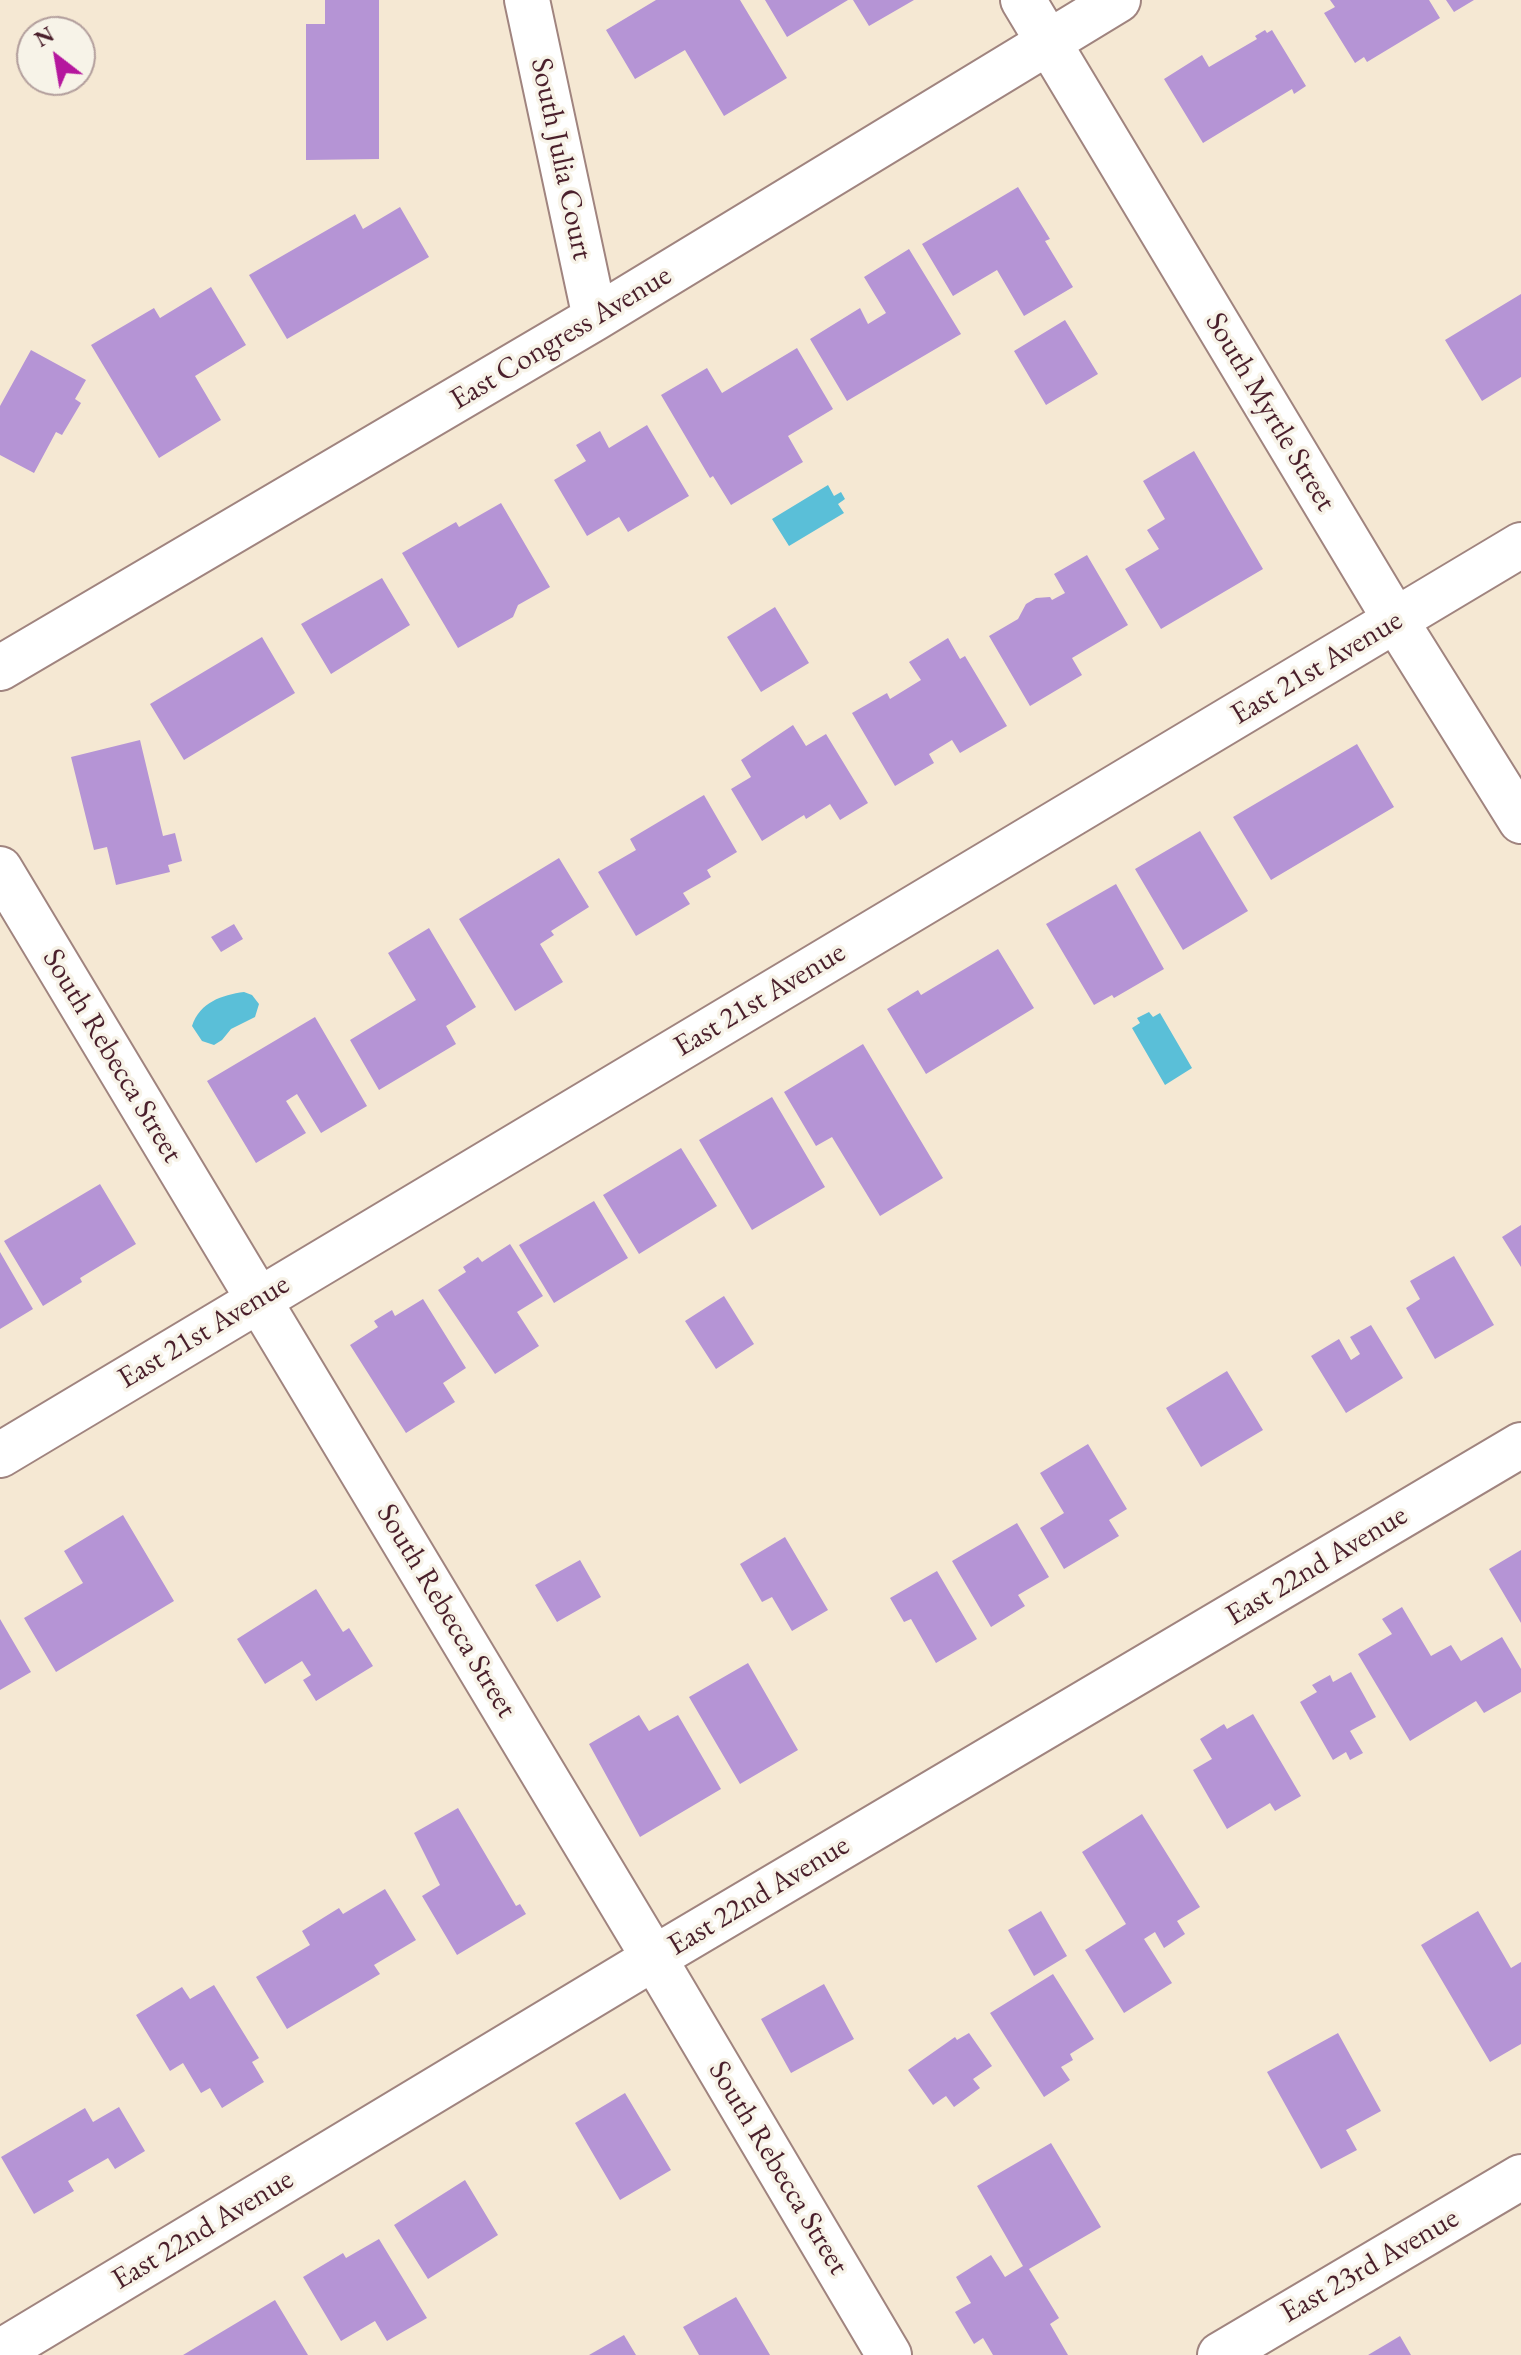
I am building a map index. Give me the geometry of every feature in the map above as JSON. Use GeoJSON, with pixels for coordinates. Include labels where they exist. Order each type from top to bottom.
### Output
{"type":"FeatureCollection","features":[{"type":"Feature","properties":{"kind":"street","name":"South Julia Court"},"geometry":{"type":"LineString","coordinates":[[527,0],[595,318]]}},
{"type":"Feature","properties":{"kind":"street","name":"South Myrtle Street"},"geometry":{"type":"LineString","coordinates":[[1023,0],[1396,621],[1521,821]]}},
{"type":"Feature","properties":{"kind":"street","name":"East Congress Avenue"},"geometry":{"type":"LineString","coordinates":[[0,668],[595,318],[1118,0]]}},
{"type":"Feature","properties":{"kind":"street","name":"East 21st Avenue"},"geometry":{"type":"LineString","coordinates":[[0,1455],[1521,545]]}},
{"type":"Feature","properties":{"kind":"street","name":"South Rebecca Street"},"geometry":{"type":"LineString","coordinates":[[0,869],[889,2355]]}},
{"type":"Feature","properties":{"kind":"street","name":"East 22nd Avenue"},"geometry":{"type":"LineString","coordinates":[[0,2352],[654,1958],[1521,1445]]}},
{"type":"Feature","properties":{"kind":"street","name":"East 23rd Avenue"},"geometry":{"type":"LineString","coordinates":[[1220,2355],[1521,2177]]}},
{"type":"Feature","properties":{"kind":"water"},"geometry":{"type":"Polygon","coordinates":[[[828,485],[834,496],[841,492],[845,499],[838,504],[844,513],[789,546],[772,519],[828,485]]]}},
{"type":"Feature","properties":{"kind":"water"},"geometry":{"type":"Polygon","coordinates":[[[244,992],[252,995],[259,1004],[255,1017],[231,1029],[214,1045],[202,1041],[192,1026],[200,1011],[220,998],[244,992]]]}},
{"type":"Feature","properties":{"kind":"water"},"geometry":{"type":"Polygon","coordinates":[[[1149,1012],[1153,1017],[1160,1013],[1192,1068],[1165,1085],[1132,1028],[1140,1023],[1137,1018],[1149,1012]]]}},
{"type":"Feature","properties":{"kind":"building"},"geometry":{"type":"Polygon","coordinates":[[[325,0],[379,0],[379,159],[306,160],[306,24],[325,24],[325,0]]]}},
{"type":"Feature","properties":{"kind":"building"},"geometry":{"type":"Polygon","coordinates":[[[656,0],[740,0],[787,78],[724,116],[685,50],[635,79],[606,30],[656,0]]]}},
{"type":"Feature","properties":{"kind":"building"},"geometry":{"type":"Polygon","coordinates":[[[765,0],[848,0],[787,37],[765,0]]]}},
{"type":"Feature","properties":{"kind":"building"},"geometry":{"type":"Polygon","coordinates":[[[853,0],[914,0],[869,26],[853,0]]]}},
{"type":"Feature","properties":{"kind":"building"},"geometry":{"type":"Polygon","coordinates":[[[1330,0],[1429,0],[1440,18],[1367,62],[1364,57],[1355,63],[1324,13],[1335,7],[1330,0]]]}},
{"type":"Feature","properties":{"kind":"building"},"geometry":{"type":"Polygon","coordinates":[[[1446,0],[1474,0],[1454,12],[1446,0]]]}},
{"type":"Feature","properties":{"kind":"building"},"geometry":{"type":"Polygon","coordinates":[[[1265,30],[1267,33],[1272,30],[1306,86],[1294,94],[1292,89],[1203,143],[1164,79],[1202,55],[1209,67],[1257,39],[1255,36],[1265,30]]]}},
{"type":"Feature","properties":{"kind":"building"},"geometry":{"type":"Polygon","coordinates":[[[1018,187],[1050,239],[1045,241],[1073,287],[1024,316],[997,270],[953,296],[922,244],[1018,187]]]}},
{"type":"Feature","properties":{"kind":"building"},"geometry":{"type":"Polygon","coordinates":[[[400,207],[429,257],[287,339],[249,275],[355,214],[363,229],[400,207]]]}},
{"type":"Feature","properties":{"kind":"building"},"geometry":{"type":"Polygon","coordinates":[[[909,249],[961,334],[847,401],[810,339],[860,308],[868,324],[886,313],[864,277],[909,249]]]}},
{"type":"Feature","properties":{"kind":"building"},"geometry":{"type":"Polygon","coordinates":[[[211,287],[246,345],[195,376],[221,420],[159,458],[91,345],[154,308],[160,318],[211,287]]]}},
{"type":"Feature","properties":{"kind":"building"},"geometry":{"type":"Polygon","coordinates":[[[1521,294],[1521,377],[1482,401],[1445,340],[1521,294]]]}},
{"type":"Feature","properties":{"kind":"building"},"geometry":{"type":"Polygon","coordinates":[[[1065,320],[1098,374],[1046,405],[1014,351],[1065,320]]]}},
{"type":"Feature","properties":{"kind":"building"},"geometry":{"type":"Polygon","coordinates":[[[797,348],[833,409],[788,436],[803,462],[731,505],[713,476],[710,478],[661,395],[707,368],[722,393],[797,348]]]}},
{"type":"Feature","properties":{"kind":"building"},"geometry":{"type":"Polygon","coordinates":[[[31,350],[86,380],[75,399],[81,403],[62,435],[56,432],[34,473],[0,455],[0,406],[31,350]]]}},
{"type":"Feature","properties":{"kind":"building"},"geometry":{"type":"Polygon","coordinates":[[[647,425],[689,496],[628,532],[619,517],[587,536],[554,480],[586,461],[576,445],[600,431],[609,448],[647,425]]]}},
{"type":"Feature","properties":{"kind":"building"},"geometry":{"type":"Polygon","coordinates":[[[1194,451],[1263,569],[1161,629],[1125,569],[1159,549],[1147,530],[1165,519],[1143,481],[1194,451]]]}},
{"type":"Feature","properties":{"kind":"building"},"geometry":{"type":"Polygon","coordinates":[[[501,503],[550,587],[518,605],[513,617],[458,648],[402,553],[456,522],[459,527],[501,503]]]}},
{"type":"Feature","properties":{"kind":"building"},"geometry":{"type":"Polygon","coordinates":[[[1087,555],[1128,625],[1072,658],[1082,675],[1030,706],[989,636],[1018,619],[1026,604],[1036,598],[1050,597],[1052,600],[1065,593],[1054,574],[1087,555]]]}},
{"type":"Feature","properties":{"kind":"building"},"geometry":{"type":"Polygon","coordinates":[[[382,578],[410,625],[331,674],[301,624],[382,578]]]}},
{"type":"Feature","properties":{"kind":"building"},"geometry":{"type":"Polygon","coordinates":[[[775,607],[809,663],[761,692],[727,637],[775,607]]]}},
{"type":"Feature","properties":{"kind":"building"},"geometry":{"type":"Polygon","coordinates":[[[262,637],[295,693],[184,760],[150,704],[262,637]]]}},
{"type":"Feature","properties":{"kind":"building"},"geometry":{"type":"Polygon","coordinates":[[[948,638],[960,659],[965,656],[1007,726],[960,753],[952,740],[929,754],[934,763],[895,786],[852,713],[887,693],[890,699],[921,680],[909,662],[948,638]]]}},
{"type":"Feature","properties":{"kind":"building"},"geometry":{"type":"Polygon","coordinates":[[[793,725],[806,746],[826,734],[868,803],[840,820],[830,804],[806,819],[804,815],[762,841],[731,789],[751,777],[741,760],[793,725]]]}},
{"type":"Feature","properties":{"kind":"building"},"geometry":{"type":"Polygon","coordinates":[[[140,740],[163,836],[175,833],[182,861],[168,865],[170,872],[116,885],[107,847],[94,850],[71,757],[140,740]]]}},
{"type":"Feature","properties":{"kind":"building"},"geometry":{"type":"Polygon","coordinates":[[[1357,744],[1394,807],[1271,880],[1233,817],[1357,744]]]}},
{"type":"Feature","properties":{"kind":"building"},"geometry":{"type":"Polygon","coordinates":[[[704,795],[737,852],[707,870],[711,877],[683,893],[690,904],[636,936],[598,872],[636,850],[630,839],[704,795]]]}},
{"type":"Feature","properties":{"kind":"building"},"geometry":{"type":"Polygon","coordinates":[[[1200,831],[1248,911],[1183,950],[1135,869],[1200,831]]]}},
{"type":"Feature","properties":{"kind":"building"},"geometry":{"type":"Polygon","coordinates":[[[559,858],[589,907],[551,931],[554,935],[540,944],[563,982],[515,1011],[459,919],[559,858]]]}},
{"type":"Feature","properties":{"kind":"building"},"geometry":{"type":"Polygon","coordinates":[[[1116,884],[1164,969],[1114,998],[1112,995],[1094,1005],[1046,924],[1116,884]]]}},
{"type":"Feature","properties":{"kind":"building"},"geometry":{"type":"Polygon","coordinates":[[[234,924],[243,939],[221,952],[211,937],[234,924]]]}},
{"type":"Feature","properties":{"kind":"building"},"geometry":{"type":"Polygon","coordinates":[[[429,928],[476,1007],[446,1026],[456,1044],[379,1090],[350,1040],[416,1000],[388,953],[429,928]]]}},
{"type":"Feature","properties":{"kind":"building"},"geometry":{"type":"Polygon","coordinates":[[[998,949],[1034,1008],[926,1074],[887,1009],[918,990],[921,995],[998,949]]]}},
{"type":"Feature","properties":{"kind":"building"},"geometry":{"type":"Polygon","coordinates":[[[315,1017],[367,1106],[321,1133],[297,1094],[286,1101],[306,1133],[256,1163],[207,1081],[315,1017]]]}},
{"type":"Feature","properties":{"kind":"building"},"geometry":{"type":"Polygon","coordinates":[[[863,1044],[943,1178],[880,1216],[832,1137],[816,1146],[784,1092],[863,1044]]]}},
{"type":"Feature","properties":{"kind":"building"},"geometry":{"type":"Polygon","coordinates":[[[772,1097],[825,1187],[752,1230],[699,1140],[772,1097]]]}},
{"type":"Feature","properties":{"kind":"building"},"geometry":{"type":"Polygon","coordinates":[[[681,1148],[717,1206],[639,1254],[603,1195],[681,1148]]]}},
{"type":"Feature","properties":{"kind":"building"},"geometry":{"type":"Polygon","coordinates":[[[100,1184],[136,1244],[80,1278],[82,1282],[43,1306],[4,1241],[100,1184]]]}},
{"type":"Feature","properties":{"kind":"building"},"geometry":{"type":"Polygon","coordinates":[[[594,1201],[628,1258],[554,1303],[519,1245],[594,1201]]]}},
{"type":"Feature","properties":{"kind":"building"},"geometry":{"type":"Polygon","coordinates":[[[1521,1225],[1521,1267],[1502,1237],[1521,1225]]]}},
{"type":"Feature","properties":{"kind":"building"},"geometry":{"type":"Polygon","coordinates":[[[510,1244],[543,1296],[517,1312],[539,1346],[495,1374],[438,1290],[466,1272],[463,1267],[478,1257],[482,1262],[510,1244]]]}},
{"type":"Feature","properties":{"kind":"building"},"geometry":{"type":"Polygon","coordinates":[[[0,1252],[33,1309],[0,1329],[0,1252]]]}},
{"type":"Feature","properties":{"kind":"building"},"geometry":{"type":"Polygon","coordinates":[[[1454,1256],[1494,1325],[1435,1359],[1406,1308],[1420,1299],[1410,1281],[1454,1256]]]}},
{"type":"Feature","properties":{"kind":"building"},"geometry":{"type":"Polygon","coordinates":[[[724,1296],[754,1344],[716,1369],[685,1321],[724,1296]]]}},
{"type":"Feature","properties":{"kind":"building"},"geometry":{"type":"Polygon","coordinates":[[[423,1299],[466,1368],[443,1383],[455,1402],[406,1433],[350,1345],[378,1327],[374,1321],[392,1310],[395,1316],[423,1299]]]}},
{"type":"Feature","properties":{"kind":"building"},"geometry":{"type":"Polygon","coordinates":[[[1371,1325],[1403,1378],[1346,1413],[1311,1356],[1339,1339],[1351,1360],[1360,1354],[1350,1337],[1371,1325]]]}},
{"type":"Feature","properties":{"kind":"building"},"geometry":{"type":"Polygon","coordinates":[[[1227,1371],[1263,1430],[1201,1467],[1166,1408],[1227,1371]]]}},
{"type":"Feature","properties":{"kind":"building"},"geometry":{"type":"Polygon","coordinates":[[[1088,1444],[1127,1509],[1109,1520],[1119,1536],[1064,1569],[1040,1528],[1064,1513],[1040,1473],[1088,1444]]]}},
{"type":"Feature","properties":{"kind":"building"},"geometry":{"type":"Polygon","coordinates":[[[123,1515],[174,1601],[56,1672],[24,1618],[83,1583],[64,1551],[123,1515]]]}},
{"type":"Feature","properties":{"kind":"building"},"geometry":{"type":"Polygon","coordinates":[[[1017,1523],[1049,1577],[1018,1595],[1025,1606],[991,1627],[952,1561],[1017,1523]]]}},
{"type":"Feature","properties":{"kind":"building"},"geometry":{"type":"Polygon","coordinates":[[[785,1537],[828,1610],[792,1631],[772,1597],[762,1602],[740,1564],[785,1537]]]}},
{"type":"Feature","properties":{"kind":"building"},"geometry":{"type":"Polygon","coordinates":[[[1521,1550],[1521,1623],[1489,1569],[1521,1550]]]}},
{"type":"Feature","properties":{"kind":"building"},"geometry":{"type":"Polygon","coordinates":[[[580,1560],[601,1597],[557,1622],[535,1585],[580,1560]]]}},
{"type":"Feature","properties":{"kind":"building"},"geometry":{"type":"Polygon","coordinates":[[[937,1571],[977,1639],[936,1663],[911,1619],[904,1622],[890,1598],[937,1571]]]}},
{"type":"Feature","properties":{"kind":"building"},"geometry":{"type":"Polygon","coordinates":[[[316,1589],[343,1632],[349,1628],[373,1666],[316,1701],[303,1680],[311,1675],[302,1661],[265,1684],[237,1639],[316,1589]]]}},
{"type":"Feature","properties":{"kind":"building"},"geometry":{"type":"Polygon","coordinates":[[[1402,1607],[1431,1656],[1451,1645],[1461,1661],[1502,1637],[1521,1669],[1521,1692],[1484,1713],[1476,1701],[1410,1741],[1358,1654],[1392,1634],[1382,1619],[1402,1607]]]}},
{"type":"Feature","properties":{"kind":"building"},"geometry":{"type":"Polygon","coordinates":[[[0,1619],[31,1672],[0,1690],[0,1619]]]}},
{"type":"Feature","properties":{"kind":"building"},"geometry":{"type":"Polygon","coordinates":[[[748,1663],[798,1750],[740,1784],[689,1697],[748,1663]]]}},
{"type":"Feature","properties":{"kind":"building"},"geometry":{"type":"Polygon","coordinates":[[[1351,1672],[1376,1717],[1350,1731],[1363,1753],[1350,1760],[1346,1752],[1333,1760],[1300,1702],[1317,1692],[1312,1685],[1330,1675],[1333,1682],[1351,1672]]]}},
{"type":"Feature","properties":{"kind":"building"},"geometry":{"type":"Polygon","coordinates":[[[1253,1714],[1301,1796],[1275,1811],[1270,1803],[1227,1829],[1193,1770],[1212,1759],[1200,1739],[1224,1724],[1227,1729],[1253,1714]]]}},
{"type":"Feature","properties":{"kind":"building"},"geometry":{"type":"Polygon","coordinates":[[[639,1715],[649,1731],[678,1715],[721,1789],[640,1837],[589,1744],[639,1715]]]}},
{"type":"Feature","properties":{"kind":"building"},"geometry":{"type":"Polygon","coordinates":[[[458,1808],[516,1906],[520,1904],[526,1914],[457,1955],[422,1896],[440,1885],[414,1833],[458,1808]]]}},
{"type":"Feature","properties":{"kind":"building"},"geometry":{"type":"Polygon","coordinates":[[[1142,1814],[1200,1907],[1177,1921],[1185,1934],[1164,1948],[1155,1932],[1144,1939],[1172,1983],[1124,2013],[1085,1950],[1126,1924],[1082,1852],[1142,1814]]]}},
{"type":"Feature","properties":{"kind":"building"},"geometry":{"type":"Polygon","coordinates":[[[385,1889],[416,1940],[374,1965],[380,1974],[287,2029],[256,1977],[310,1945],[302,1931],[339,1908],[343,1914],[385,1889]]]}},
{"type":"Feature","properties":{"kind":"building"},"geometry":{"type":"Polygon","coordinates":[[[1041,1911],[1067,1956],[1034,1976],[1008,1930],[1041,1911]]]}},
{"type":"Feature","properties":{"kind":"building"},"geometry":{"type":"Polygon","coordinates":[[[1478,1911],[1511,1968],[1521,1962],[1521,2044],[1490,2062],[1421,1945],[1478,1911]]]}},
{"type":"Feature","properties":{"kind":"building"},"geometry":{"type":"Polygon","coordinates":[[[1053,1974],[1094,2039],[1070,2054],[1073,2060],[1061,2067],[1070,2080],[1044,2097],[990,2013],[1053,1974]]]}},
{"type":"Feature","properties":{"kind":"building"},"geometry":{"type":"Polygon","coordinates":[[[824,1984],[854,2039],[791,2073],[761,2019],[824,1984]]]}},
{"type":"Feature","properties":{"kind":"building"},"geometry":{"type":"Polygon","coordinates":[[[214,1985],[259,2058],[252,2062],[264,2082],[222,2108],[210,2088],[201,2093],[183,2063],[170,2071],[136,2015],[182,1987],[190,1999],[214,1985]]]}},
{"type":"Feature","properties":{"kind":"building"},"geometry":{"type":"Polygon","coordinates":[[[969,2033],[992,2066],[973,2079],[980,2088],[954,2107],[946,2096],[933,2105],[908,2070],[955,2037],[957,2040],[969,2033]]]}},
{"type":"Feature","properties":{"kind":"building"},"geometry":{"type":"Polygon","coordinates":[[[1338,2033],[1381,2111],[1346,2130],[1357,2150],[1321,2169],[1267,2072],[1338,2033]]]}},
{"type":"Feature","properties":{"kind":"building"},"geometry":{"type":"Polygon","coordinates":[[[625,2093],[671,2170],[620,2200],[575,2123],[625,2093]]]}},
{"type":"Feature","properties":{"kind":"building"},"geometry":{"type":"Polygon","coordinates":[[[119,2107],[145,2151],[115,2169],[108,2158],[68,2181],[74,2191],[34,2214],[1,2157],[85,2108],[93,2122],[119,2107]]]}},
{"type":"Feature","properties":{"kind":"building"},"geometry":{"type":"Polygon","coordinates":[[[1051,2143],[1101,2227],[1029,2269],[1059,2318],[1050,2324],[1068,2355],[993,2355],[983,2338],[974,2344],[955,2312],[971,2303],[956,2277],[991,2255],[1005,2277],[1023,2266],[977,2186],[1051,2143]]]}},
{"type":"Feature","properties":{"kind":"building"},"geometry":{"type":"Polygon","coordinates":[[[465,2180],[498,2235],[428,2279],[394,2225],[465,2180]]]}},
{"type":"Feature","properties":{"kind":"building"},"geometry":{"type":"Polygon","coordinates":[[[379,2239],[427,2318],[387,2341],[375,2321],[341,2341],[303,2277],[343,2253],[346,2258],[379,2239]]]}},
{"type":"Feature","properties":{"kind":"building"},"geometry":{"type":"Polygon","coordinates":[[[736,2297],[770,2355],[699,2355],[683,2327],[736,2297]]]}},
{"type":"Feature","properties":{"kind":"building"},"geometry":{"type":"Polygon","coordinates":[[[275,2300],[308,2355],[183,2355],[275,2300]]]}},
{"type":"Feature","properties":{"kind":"building"},"geometry":{"type":"Polygon","coordinates":[[[624,2335],[636,2355],[589,2355],[624,2335]]]}},
{"type":"Feature","properties":{"kind":"building"},"geometry":{"type":"Polygon","coordinates":[[[1400,2336],[1411,2355],[1368,2355],[1400,2336]]]}}]}
